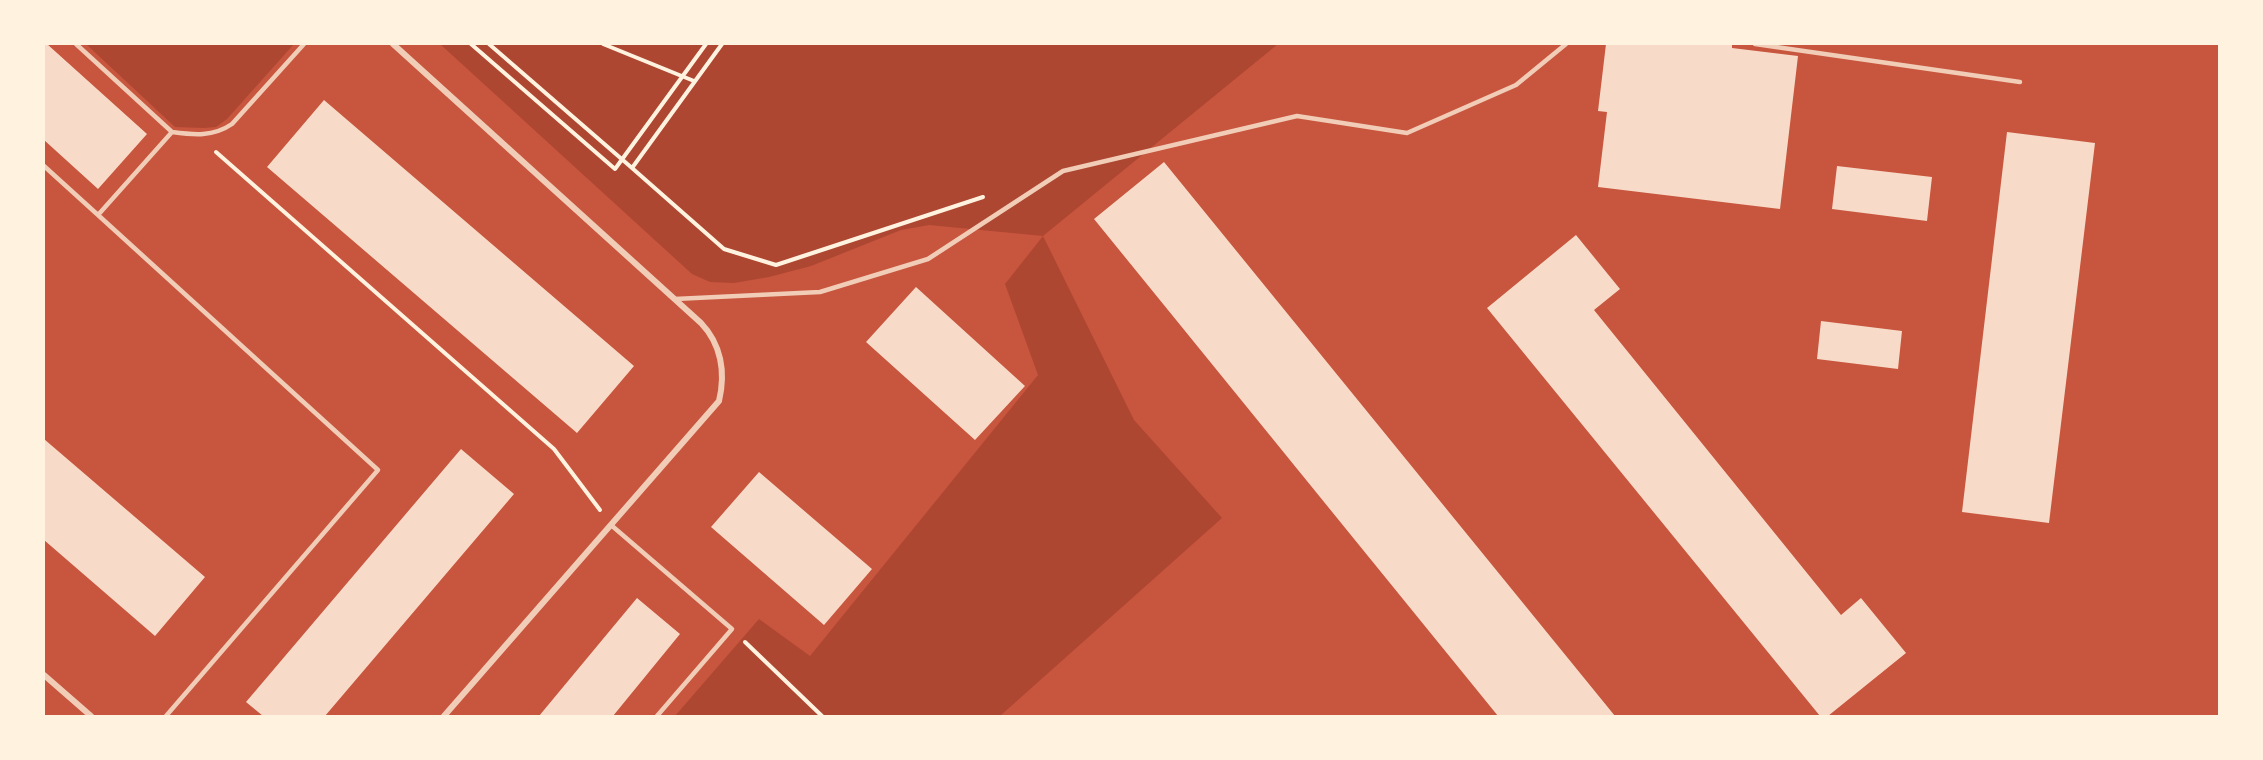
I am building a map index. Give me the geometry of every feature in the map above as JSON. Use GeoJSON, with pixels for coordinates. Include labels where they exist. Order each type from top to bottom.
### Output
{"type":"FeatureCollection","features":[{"type":"Feature","properties":{"kind":"street"},"geometry":{"type":"LineString","coordinates":[[393,44],[710,333],[717,348],[723,372],[719,401],[444,717]]}},
{"type":"Feature","properties":{"kind":"street"},"geometry":{"type":"LineString","coordinates":[[44,675],[92,717]]}},
{"type":"Feature","properties":{"kind":"lane"},"geometry":{"type":"LineString","coordinates":[[76,44],[172,132],[197,135],[220,132],[232,124],[304,44]]}},
{"type":"Feature","properties":{"kind":"lane"},"geometry":{"type":"LineString","coordinates":[[675,299],[820,292],[928,259],[1063,171],[1297,116],[1407,133],[1516,85],[1566,44]]}},
{"type":"Feature","properties":{"kind":"lane"},"geometry":{"type":"LineString","coordinates":[[1755,44],[2020,82]]}},
{"type":"Feature","properties":{"kind":"lane"},"geometry":{"type":"LineString","coordinates":[[98,215],[172,132]]}},
{"type":"Feature","properties":{"kind":"lane"},"geometry":{"type":"LineString","coordinates":[[44,166],[378,470],[166,717]]}},
{"type":"Feature","properties":{"kind":"lane"},"geometry":{"type":"LineString","coordinates":[[611,525],[732,629],[657,717]]}},
{"type":"Feature","properties":{"kind":"path"},"geometry":{"type":"LineString","coordinates":[[471,44],[615,169],[706,44]]}},
{"type":"Feature","properties":{"kind":"path"},"geometry":{"type":"LineString","coordinates":[[489,44],[724,249],[776,265],[986,196]]}},
{"type":"Feature","properties":{"kind":"path"},"geometry":{"type":"LineString","coordinates":[[603,44],[694,81]]}},
{"type":"Feature","properties":{"kind":"path"},"geometry":{"type":"LineString","coordinates":[[632,168],[722,44]]}},
{"type":"Feature","properties":{"kind":"path"},"geometry":{"type":"LineString","coordinates":[[197,135],[554,449],[611,525]]}},
{"type":"Feature","properties":{"kind":"path"},"geometry":{"type":"LineString","coordinates":[[732,629],[822,717]]}},
{"type":"Feature","properties":{"kind":"shaded area"},"geometry":{"type":"Polygon","coordinates":[[[86,44],[294,44],[227,119],[216,127],[204,128],[175,127],[86,44]]]}},
{"type":"Feature","properties":{"kind":"shaded area"},"geometry":{"type":"Polygon","coordinates":[[[440,44],[1278,44],[1043,236],[929,225],[901,230],[811,266],[734,283],[710,282],[692,274],[440,44]]]}},
{"type":"Feature","properties":{"kind":"shaded area"},"geometry":{"type":"Polygon","coordinates":[[[1043,236],[1134,420],[1222,518],[1000,716],[675,716],[759,619],[810,656],[1038,375],[1005,284],[1043,236]]]}},
{"type":"Feature","properties":{"kind":"building"},"geometry":{"type":"Polygon","coordinates":[[[44,44],[47,44],[147,134],[98,189],[44,140],[44,44]]]}},
{"type":"Feature","properties":{"kind":"building"},"geometry":{"type":"Polygon","coordinates":[[[1606,44],[1732,44],[1732,48],[1798,56],[1780,209],[1598,187],[1607,112],[1598,111],[1606,44]]]}},
{"type":"Feature","properties":{"kind":"building"},"geometry":{"type":"Polygon","coordinates":[[[324,100],[634,366],[577,433],[267,167],[324,100]]]}},
{"type":"Feature","properties":{"kind":"building"},"geometry":{"type":"Polygon","coordinates":[[[2007,132],[2095,143],[2049,523],[1962,512],[2007,132]]]}},
{"type":"Feature","properties":{"kind":"building"},"geometry":{"type":"Polygon","coordinates":[[[1164,162],[1615,716],[1498,716],[1094,219],[1164,162]]]}},
{"type":"Feature","properties":{"kind":"building"},"geometry":{"type":"Polygon","coordinates":[[[1837,166],[1932,177],[1927,221],[1832,209],[1837,166]]]}},
{"type":"Feature","properties":{"kind":"building"},"geometry":{"type":"Polygon","coordinates":[[[1576,235],[1620,289],[1594,310],[1841,615],[1861,598],[1906,653],[1828,716],[1820,716],[1487,308],[1576,235]]]}},
{"type":"Feature","properties":{"kind":"building"},"geometry":{"type":"Polygon","coordinates":[[[916,287],[1025,386],[975,440],[866,342],[916,287]]]}},
{"type":"Feature","properties":{"kind":"building"},"geometry":{"type":"Polygon","coordinates":[[[1821,321],[1902,331],[1898,369],[1817,359],[1821,321]]]}},
{"type":"Feature","properties":{"kind":"building"},"geometry":{"type":"Polygon","coordinates":[[[44,439],[205,577],[155,636],[44,540],[44,439]]]}},
{"type":"Feature","properties":{"kind":"building"},"geometry":{"type":"Polygon","coordinates":[[[461,449],[514,494],[325,716],[263,716],[246,702],[461,449]]]}},
{"type":"Feature","properties":{"kind":"building"},"geometry":{"type":"Polygon","coordinates":[[[759,472],[872,569],[824,625],[711,527],[759,472]]]}},
{"type":"Feature","properties":{"kind":"building"},"geometry":{"type":"Polygon","coordinates":[[[637,598],[680,634],[613,716],[539,716],[637,598]]]}}]}
